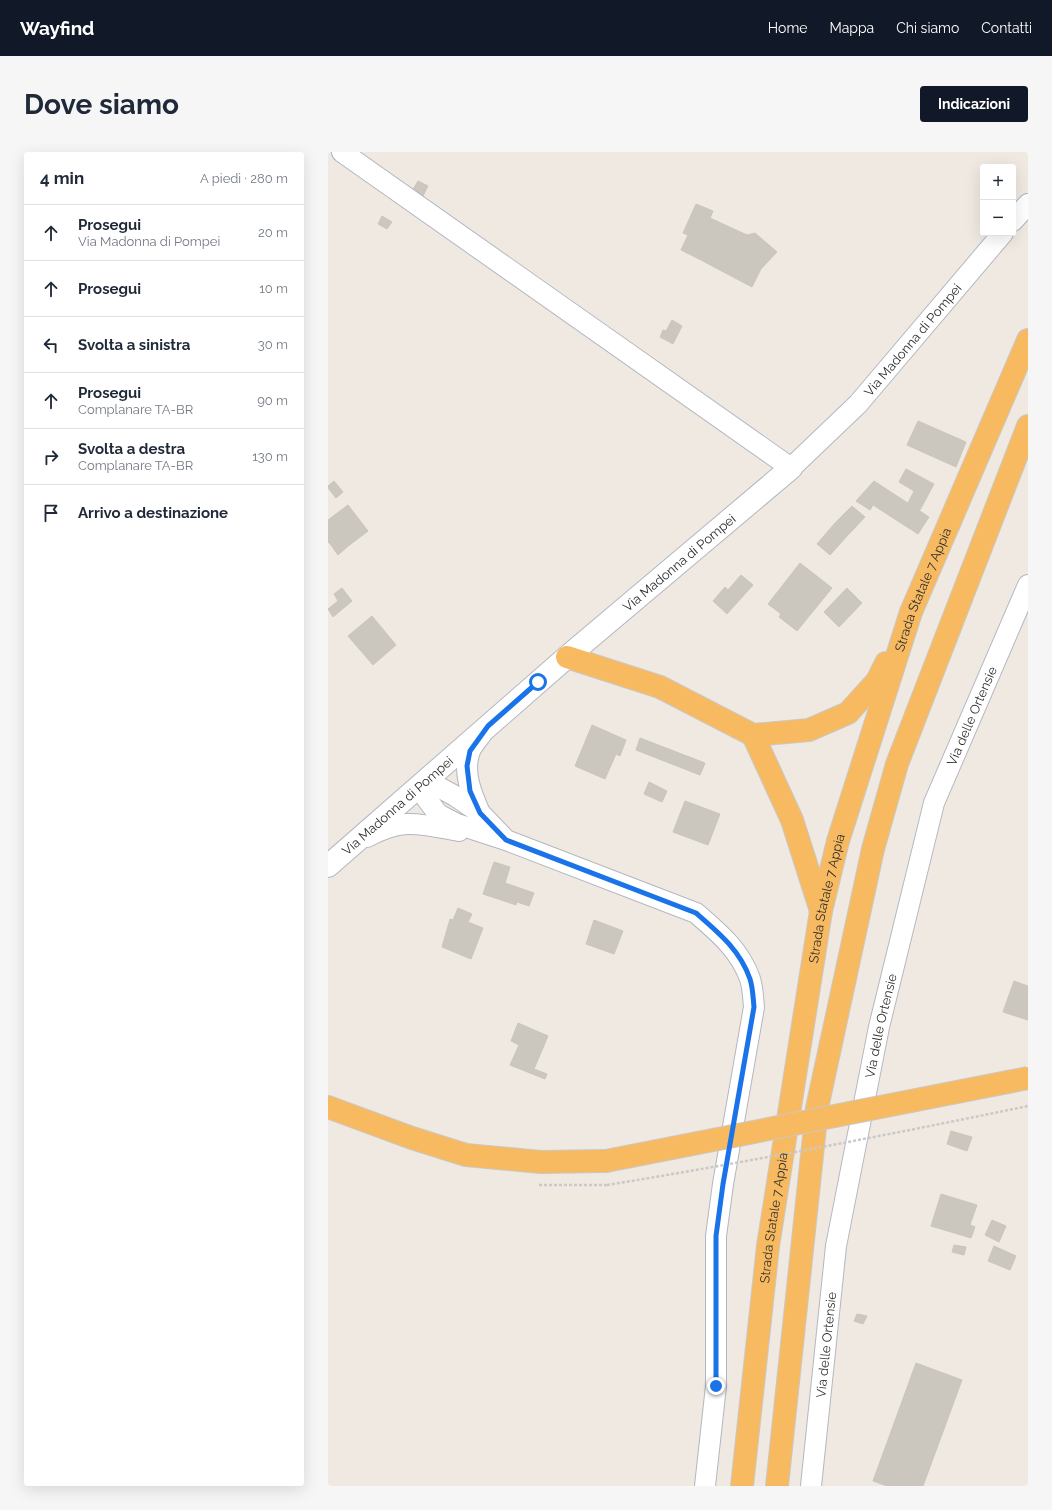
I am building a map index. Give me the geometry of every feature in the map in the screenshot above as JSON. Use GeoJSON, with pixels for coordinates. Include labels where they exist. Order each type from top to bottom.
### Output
{"type":"FeatureCollection","features":[{"type":"Feature","properties":{"kind":"highway","name":"Strada Statale 7 Appia"},"geometry":{"type":"LineString","coordinates":[[742,1486],[768,1246],[821,911],[838,841],[911,612],[1028,340]]}},
{"type":"Feature","properties":{"kind":"highway"},"geometry":{"type":"LineString","coordinates":[[777,1486],[818,1108],[873,849],[897,764],[1028,426]]}},
{"type":"Feature","properties":{"kind":"highway"},"geometry":{"type":"LineString","coordinates":[[930,676],[973,589],[1028,462]]}},
{"type":"Feature","properties":{"kind":"highway"},"geometry":{"type":"LineString","coordinates":[[567,657],[660,686],[753,735],[809,730],[848,713],[877,681],[911,612]]}},
{"type":"Feature","properties":{"kind":"highway"},"geometry":{"type":"LineString","coordinates":[[753,735],[792,820],[821,911]]}},
{"type":"Feature","properties":{"kind":"highway"},"geometry":{"type":"LineString","coordinates":[[328,1107],[412,1138],[466,1155],[541,1162],[606,1161],[1028,1078]]}},
{"type":"Feature","properties":{"kind":"street"},"geometry":{"type":"LineString","coordinates":[[342,152],[791,468]]}},
{"type":"Feature","properties":{"kind":"street"},"geometry":{"type":"LineString","coordinates":[[1016,218],[1028,204]]}},
{"type":"Feature","properties":{"kind":"street","name":"Via Madonna di Pompei"},"geometry":{"type":"LineString","coordinates":[[328,866],[567,657],[791,468],[858,404],[1000,236]]}},
{"type":"Feature","properties":{"kind":"street","name":"Via delle Ortensie"},"geometry":{"type":"LineString","coordinates":[[811,1486],[836,1246],[879,1027],[934,803],[1028,585]]}},
{"type":"Feature","properties":{"kind":"street"},"geometry":{"type":"LineString","coordinates":[[480,813],[470,791],[467,766],[470,751],[488,726]]}},
{"type":"Feature","properties":{"kind":"street"},"geometry":{"type":"LineString","coordinates":[[506,840],[480,813],[455,796],[426,780],[426,798],[438,814],[457,824],[506,840],[696,913],[721,934],[739,956],[751,980],[754,1007],[723,1184],[716,1236],[716,1386],[705,1486]]}},
{"type":"Feature","properties":{"kind":"street"},"geometry":{"type":"LineString","coordinates":[[349,847],[384,828],[406,823],[506,840]]}},
{"type":"Feature","properties":{"kind":"path"},"geometry":{"type":"LineString","coordinates":[[608,1185],[718,1167],[880,1137],[1028,1106]]}},
{"type":"Feature","properties":{"kind":"building"},"geometry":{"type":"Polygon","coordinates":[[[418,181],[428,186],[419,204],[408,198],[418,181]]]}},
{"type":"Feature","properties":{"kind":"building"},"geometry":{"type":"Polygon","coordinates":[[[696,204],[713,211],[710,218],[747,235],[755,233],[777,252],[761,269],[752,287],[699,259],[705,248],[704,242],[683,233],[696,204]]]}},
{"type":"Feature","properties":{"kind":"building"},"geometry":{"type":"Polygon","coordinates":[[[382,216],[392,222],[387,229],[378,224],[382,216]]]}},
{"type":"Feature","properties":{"kind":"building"},"geometry":{"type":"Polygon","coordinates":[[[688,235],[704,242],[705,248],[699,259],[681,250],[688,235]]]}},
{"type":"Feature","properties":{"kind":"building"},"geometry":{"type":"Polygon","coordinates":[[[672,320],[682,326],[673,344],[660,337],[663,330],[666,331],[672,320]]]}},
{"type":"Feature","properties":{"kind":"building"},"geometry":{"type":"Polygon","coordinates":[[[918,421],[966,442],[956,467],[907,445],[918,421]]]}},
{"type":"Feature","properties":{"kind":"building"},"geometry":{"type":"Polygon","coordinates":[[[906,469],[934,484],[920,510],[908,503],[914,491],[899,482],[906,469]]]}},
{"type":"Feature","properties":{"kind":"building"},"geometry":{"type":"Polygon","coordinates":[[[334,481],[343,492],[336,498],[328,488],[328,486],[334,481]]]}},
{"type":"Feature","properties":{"kind":"building"},"geometry":{"type":"Polygon","coordinates":[[[874,481],[929,517],[918,534],[873,505],[870,510],[856,501],[874,481]]]}},
{"type":"Feature","properties":{"kind":"building"},"geometry":{"type":"Polygon","coordinates":[[[348,505],[368,531],[347,547],[340,538],[331,545],[328,542],[328,520],[348,505]]]}},
{"type":"Feature","properties":{"kind":"building"},"geometry":{"type":"Polygon","coordinates":[[[852,506],[865,517],[848,535],[835,523],[852,506]]]}},
{"type":"Feature","properties":{"kind":"building"},"geometry":{"type":"Polygon","coordinates":[[[835,523],[848,535],[830,555],[817,544],[835,523]]]}},
{"type":"Feature","properties":{"kind":"building"},"geometry":{"type":"Polygon","coordinates":[[[340,538],[347,547],[338,555],[331,545],[340,538]]]}},
{"type":"Feature","properties":{"kind":"building"},"geometry":{"type":"Polygon","coordinates":[[[800,563],[832,588],[797,631],[779,617],[781,614],[768,604],[800,563]]]}},
{"type":"Feature","properties":{"kind":"building"},"geometry":{"type":"Polygon","coordinates":[[[741,575],[753,585],[727,614],[713,601],[725,587],[728,590],[741,575]]]}},
{"type":"Feature","properties":{"kind":"building"},"geometry":{"type":"Polygon","coordinates":[[[342,588],[352,601],[333,617],[328,609],[338,601],[334,594],[342,588]]]}},
{"type":"Feature","properties":{"kind":"building"},"geometry":{"type":"Polygon","coordinates":[[[847,588],[862,603],[839,627],[824,612],[847,588]]]}},
{"type":"Feature","properties":{"kind":"building"},"geometry":{"type":"Polygon","coordinates":[[[372,616],[396,645],[373,665],[348,636],[372,616]]]}},
{"type":"Feature","properties":{"kind":"building"},"geometry":{"type":"Polygon","coordinates":[[[592,725],[626,740],[620,756],[616,754],[605,779],[575,766],[592,725]]]}},
{"type":"Feature","properties":{"kind":"building"},"geometry":{"type":"Polygon","coordinates":[[[640,738],[705,763],[700,775],[636,750],[640,738]]]}},
{"type":"Feature","properties":{"kind":"building"},"geometry":{"type":"Polygon","coordinates":[[[649,782],[667,791],[662,802],[644,794],[649,782]]]}},
{"type":"Feature","properties":{"kind":"building"},"geometry":{"type":"Polygon","coordinates":[[[685,801],[720,814],[708,845],[673,832],[685,801]]]}},
{"type":"Feature","properties":{"kind":"building"},"geometry":{"type":"Polygon","coordinates":[[[494,862],[510,867],[505,883],[534,893],[529,906],[517,902],[516,905],[483,894],[494,862]]]}},
{"type":"Feature","properties":{"kind":"building"},"geometry":{"type":"Polygon","coordinates":[[[458,908],[472,914],[468,922],[483,928],[471,959],[442,947],[450,919],[453,920],[458,908]]]}},
{"type":"Feature","properties":{"kind":"building"},"geometry":{"type":"Polygon","coordinates":[[[594,920],[623,931],[614,954],[586,944],[594,920]]]}},
{"type":"Feature","properties":{"kind":"building"},"geometry":{"type":"Polygon","coordinates":[[[1014,981],[1028,986],[1028,1020],[1003,1012],[1014,981]]]}},
{"type":"Feature","properties":{"kind":"building"},"geometry":{"type":"Polygon","coordinates":[[[518,1023],[548,1036],[534,1069],[547,1074],[545,1079],[510,1065],[519,1045],[511,1041],[518,1023]]]}},
{"type":"Feature","properties":{"kind":"building"},"geometry":{"type":"Polygon","coordinates":[[[951,1131],[972,1137],[967,1151],[947,1144],[951,1131]]]}},
{"type":"Feature","properties":{"kind":"building"},"geometry":{"type":"Polygon","coordinates":[[[941,1194],[977,1205],[970,1225],[975,1227],[971,1238],[931,1226],[941,1194]]]}},
{"type":"Feature","properties":{"kind":"building"},"geometry":{"type":"Polygon","coordinates":[[[992,1220],[1006,1226],[999,1242],[985,1235],[992,1220]]]}},
{"type":"Feature","properties":{"kind":"building"},"geometry":{"type":"Polygon","coordinates":[[[954,1245],[966,1247],[964,1255],[952,1252],[954,1245]]]}},
{"type":"Feature","properties":{"kind":"building"},"geometry":{"type":"Polygon","coordinates":[[[994,1246],[1016,1256],[1010,1270],[988,1261],[994,1246]]]}},
{"type":"Feature","properties":{"kind":"building"},"geometry":{"type":"Polygon","coordinates":[[[857,1314],[867,1316],[863,1324],[854,1321],[857,1314]]]}},
{"type":"Feature","properties":{"kind":"building"},"geometry":{"type":"Polygon","coordinates":[[[916,1363],[962,1380],[923,1486],[887,1486],[873,1481],[916,1363]]]}},
{"type":"Feature","properties":{"kind":"route"},"geometry":{"type":"LineString","coordinates":[[538,682],[488,726],[470,751],[467,766],[470,791],[480,813],[491,827],[506,840],[696,913],[721,934],[739,956],[751,980],[754,1007],[723,1184],[716,1236],[716,1386]]}}]}
